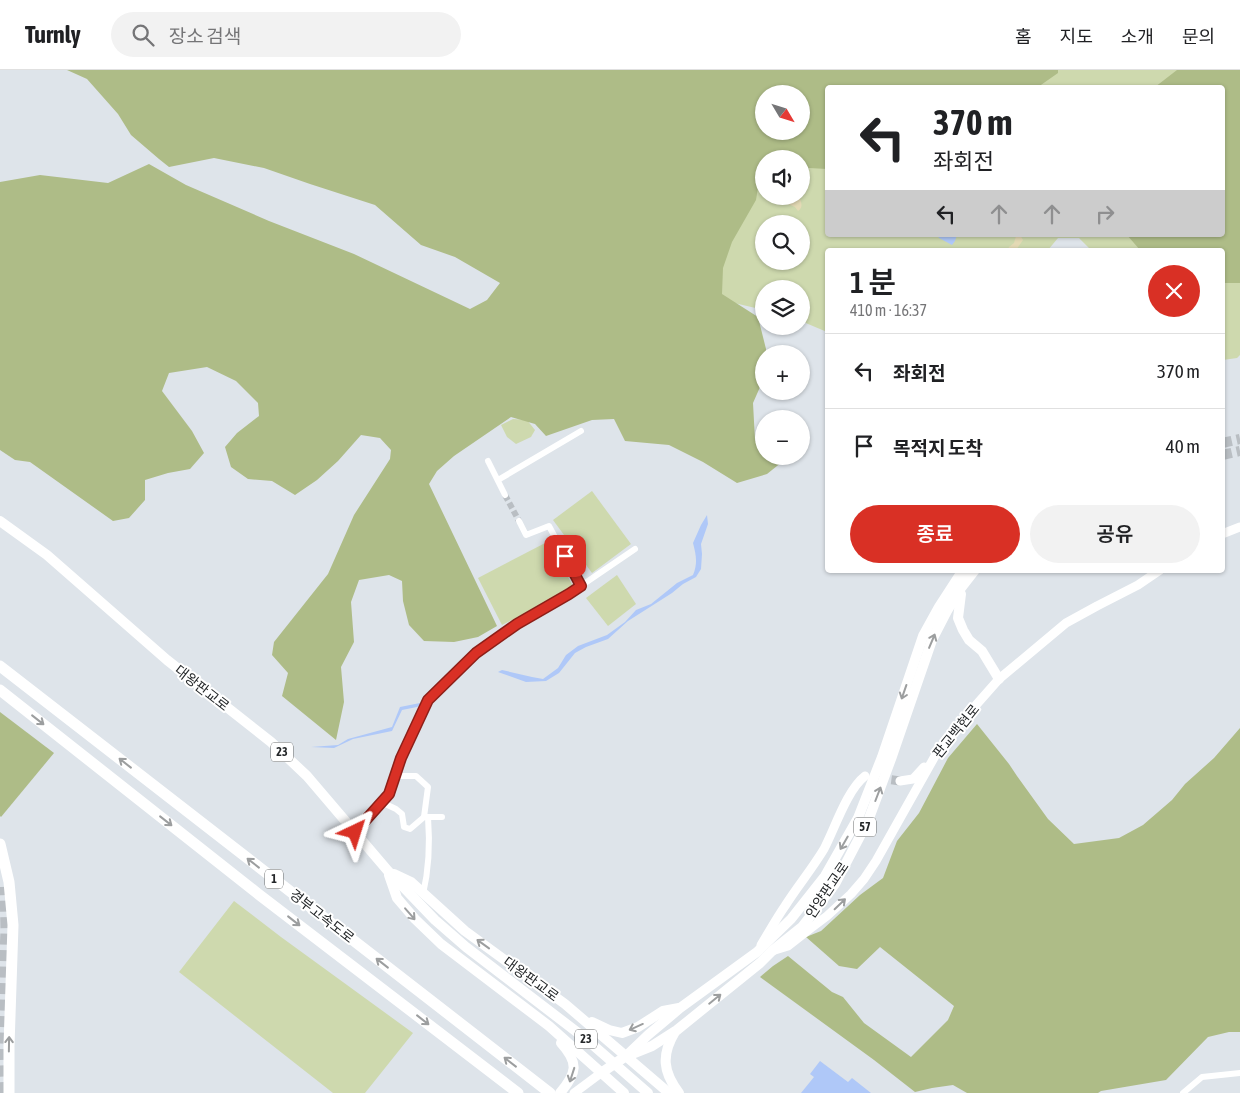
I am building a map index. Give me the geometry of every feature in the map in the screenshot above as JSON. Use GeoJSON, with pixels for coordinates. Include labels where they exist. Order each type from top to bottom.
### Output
{"type":"FeatureCollection","features":[{"type":"Feature","properties":{"kind":"highway","name":"경부고속도로"},"geometry":{"type":"LineString","coordinates":[[0,666],[553,1093]]}},
{"type":"Feature","properties":{"kind":"highway","name":"경부고속도로"},"geometry":{"type":"LineString","coordinates":[[0,690],[518,1093]]}},
{"type":"Feature","properties":{"kind":"highway"},"geometry":{"type":"LineString","coordinates":[[0,844],[9,882],[13,925],[9,1093]]}},
{"type":"Feature","properties":{"kind":"main road","name":"대왕판교로"},"geometry":{"type":"LineString","coordinates":[[0,522],[47,555],[167,660],[271,742],[306,776],[388,871],[449,933],[586,1039],[648,1093]]}},
{"type":"Feature","properties":{"kind":"main road","name":"안양판교로"},"geometry":{"type":"LineString","coordinates":[[601,1073],[626,1056],[680,1008],[757,952],[791,919],[825,876],[858,818],[882,756],[923,636],[960,573]]}},
{"type":"Feature","properties":{"kind":"main road","name":"안양판교로"},"geometry":{"type":"LineString","coordinates":[[626,1056],[652,1046],[677,1030],[760,963],[802,927],[835,884],[868,821],[932,640],[947,611],[973,573]]}},
{"type":"Feature","properties":{"kind":"main road"},"geometry":{"type":"LineString","coordinates":[[961,588],[958,618],[963,630],[982,652],[999,680]]}},
{"type":"Feature","properties":{"kind":"main road","name":"대왕판교로"},"geometry":{"type":"LineString","coordinates":[[388,871],[411,882],[465,931],[565,1004],[669,1093]]}},
{"type":"Feature","properties":{"kind":"main road","name":"대왕판교로"},"geometry":{"type":"LineString","coordinates":[[388,871],[397,898],[415,919],[441,944],[549,1026],[624,1093]]}},
{"type":"Feature","properties":{"kind":"main road"},"geometry":{"type":"LineString","coordinates":[[565,1004],[594,1023],[609,1030],[622,1033],[638,1027],[663,1011],[680,1008]]}},
{"type":"Feature","properties":{"kind":"main road"},"geometry":{"type":"LineString","coordinates":[[549,1026],[574,1061],[574,1069],[570,1081],[553,1093]]}},
{"type":"Feature","properties":{"kind":"main road","name":"57"},"geometry":{"type":"LineString","coordinates":[[677,1030],[670,1041],[666,1055],[666,1069],[671,1082],[679,1093]]}},
{"type":"Feature","properties":{"kind":"street"},"geometry":{"type":"LineString","coordinates":[[498,480],[582,431]]}},
{"type":"Feature","properties":{"kind":"street"},"geometry":{"type":"LineString","coordinates":[[488,460],[506,495]]}},
{"type":"Feature","properties":{"kind":"street"},"geometry":{"type":"LineString","coordinates":[[519,521],[526,535],[549,526],[581,586]]}},
{"type":"Feature","properties":{"kind":"street"},"geometry":{"type":"LineString","coordinates":[[1225,533],[1240,527]]}},
{"type":"Feature","properties":{"kind":"street"},"geometry":{"type":"LineString","coordinates":[[355,832],[389,794],[401,758],[428,700],[476,653],[517,624],[569,594],[635,548]]}},
{"type":"Feature","properties":{"kind":"street","name":"판교백현로"},"geometry":{"type":"LineString","coordinates":[[772,951],[788,946],[828,916],[851,894],[876,861],[934,756],[946,739],[999,680],[1066,623],[1138,585],[1156,573]]}},
{"type":"Feature","properties":{"kind":"street"},"geometry":{"type":"LineString","coordinates":[[912,797],[909,788],[900,782],[914,779],[934,756]]}},
{"type":"Feature","properties":{"kind":"street"},"geometry":{"type":"LineString","coordinates":[[395,776],[416,776],[428,787],[426,817],[429,837],[428,875],[423,894]]}},
{"type":"Feature","properties":{"kind":"street"},"geometry":{"type":"LineString","coordinates":[[757,952],[824,848],[849,797],[859,781],[865,776]]}},
{"type":"Feature","properties":{"kind":"street"},"geometry":{"type":"LineString","coordinates":[[381,802],[402,814],[404,827],[410,829],[426,817],[442,817]]}},
{"type":"Feature","properties":{"kind":"street"},"geometry":{"type":"LineString","coordinates":[[574,1093],[601,1073]]}},
{"type":"Feature","properties":{"kind":"street"},"geometry":{"type":"LineString","coordinates":[[1183,1093],[1202,1077],[1240,1073]]}},
{"type":"Feature","properties":{"kind":"green space"},"geometry":{"type":"Polygon","coordinates":[[[67,70],[1058,70],[1058,73],[1041,85],[825,85],[825,169],[810,168],[810,150],[755,150],[755,202],[732,242],[723,268],[722,294],[755,315],[755,335],[762,335],[765,345],[755,345],[755,398],[753,403],[755,465],[778,465],[767,474],[737,483],[703,462],[669,445],[625,441],[614,419],[592,420],[546,436],[535,424],[511,417],[454,456],[437,471],[429,484],[497,626],[478,637],[454,642],[424,641],[409,625],[403,601],[402,581],[389,575],[359,580],[351,602],[354,642],[341,667],[344,702],[336,740],[282,696],[288,673],[272,655],[274,642],[328,574],[354,515],[390,459],[391,450],[380,438],[361,435],[338,461],[317,480],[295,495],[272,481],[248,479],[231,467],[225,447],[237,433],[259,416],[258,403],[236,381],[207,367],[169,373],[162,391],[192,431],[204,453],[190,469],[145,480],[145,500],[129,518],[113,521],[30,462],[15,460],[0,450],[0,182],[40,175],[108,183],[149,164],[186,185],[269,221],[354,254],[470,309],[487,300],[500,283],[455,257],[421,245],[375,205],[264,168],[214,158],[169,167],[131,135],[118,114],[87,79],[67,70]]]}},
{"type":"Feature","properties":{"kind":"green space"},"geometry":{"type":"Polygon","coordinates":[[[1036,70],[1240,70],[1240,355],[1237,358],[1225,360],[1225,248],[1089,248],[1079,238],[1058,238],[1050,248],[825,248],[825,331],[810,325],[810,280],[755,280],[755,308],[713,298],[717,256],[755,183],[755,205],[810,205],[810,158],[825,157],[825,237],[1225,237],[1225,85],[1019,85],[1036,70]]]}},
{"type":"Feature","properties":{"kind":"green space"},"geometry":{"type":"Polygon","coordinates":[[[1177,70],[1240,70],[1240,283],[1225,283],[1225,248],[1138,248],[1129,237],[1225,237],[1225,85],[1158,85],[1177,70]]]}},
{"type":"Feature","properties":{"kind":"green space"},"geometry":{"type":"Polygon","coordinates":[[[513,419],[527,420],[535,430],[531,437],[516,444],[507,437],[501,425],[513,419]]]}},
{"type":"Feature","properties":{"kind":"green space"},"geometry":{"type":"Polygon","coordinates":[[[592,491],[631,544],[592,573],[553,520],[592,491]]]}},
{"type":"Feature","properties":{"kind":"green space"},"geometry":{"type":"Polygon","coordinates":[[[549,541],[574,588],[502,625],[478,578],[549,541]]]}},
{"type":"Feature","properties":{"kind":"green space"},"geometry":{"type":"Polygon","coordinates":[[[617,575],[636,604],[608,626],[586,598],[617,575]]]}},
{"type":"Feature","properties":{"kind":"green space"},"geometry":{"type":"Polygon","coordinates":[[[0,712],[54,753],[1,817],[0,816],[0,712]]]}},
{"type":"Feature","properties":{"kind":"green space"},"geometry":{"type":"Polygon","coordinates":[[[977,724],[1009,764],[1048,819],[1074,844],[1119,838],[1143,825],[1172,800],[1185,784],[1214,758],[1240,728],[1240,1032],[1229,1032],[1208,1037],[1166,1080],[1098,1093],[967,1093],[953,1085],[915,1092],[760,977],[788,956],[832,992],[843,997],[864,1023],[911,1057],[948,1020],[954,1006],[880,947],[857,969],[839,966],[806,937],[821,931],[860,895],[883,878],[897,841],[919,813],[948,758],[977,724]]]}},
{"type":"Feature","properties":{"kind":"green space"},"geometry":{"type":"Polygon","coordinates":[[[234,901],[413,1033],[365,1093],[333,1093],[179,972],[234,901]]]}},
{"type":"Feature","properties":{"kind":"sand"},"geometry":{"type":"Polygon","coordinates":[[[790,205],[801,205],[798,211],[790,205]]]}},
{"type":"Feature","properties":{"kind":"sand"},"geometry":{"type":"Polygon","coordinates":[[[1016,237],[1021,237],[1023,240],[1017,248],[1009,248],[1014,243],[1016,237]]]}},
{"type":"Feature","properties":{"kind":"water"},"geometry":{"type":"Polygon","coordinates":[[[938,237],[956,237],[952,245],[938,237]]]}},
{"type":"Feature","properties":{"kind":"water"},"geometry":{"type":"Polygon","coordinates":[[[707,515],[708,524],[701,544],[701,569],[696,577],[628,621],[608,639],[575,653],[559,673],[546,681],[526,682],[498,672],[502,670],[543,679],[558,668],[566,655],[578,646],[607,635],[625,622],[636,610],[651,604],[677,583],[693,575],[696,559],[693,543],[707,515]]]}},
{"type":"Feature","properties":{"kind":"water"},"geometry":{"type":"Polygon","coordinates":[[[420,703],[417,707],[402,710],[392,731],[353,739],[334,748],[311,747],[338,745],[348,739],[392,727],[400,707],[420,703]]]}},
{"type":"Feature","properties":{"kind":"water"},"geometry":{"type":"Polygon","coordinates":[[[820,1061],[848,1082],[852,1078],[871,1093],[801,1093],[814,1077],[810,1074],[820,1061]]]}},
{"type":"Feature","properties":{"kind":"tunnel"},"geometry":{"type":"LineString","coordinates":[[1225,442],[1240,439]]}},
{"type":"Feature","properties":{"kind":"tunnel"},"geometry":{"type":"LineString","coordinates":[[1225,454],[1240,451]]}},
{"type":"Feature","properties":{"kind":"tunnel"},"geometry":{"type":"LineString","coordinates":[[505,495],[519,521]]}},
{"type":"Feature","properties":{"kind":"tunnel"},"geometry":{"type":"LineString","coordinates":[[878,778],[900,781]]}},
{"type":"Feature","properties":{"kind":"tunnel"},"geometry":{"type":"LineString","coordinates":[[3,1093],[1,1052],[6,930],[5,887]]}},
{"type":"Feature","properties":{"kind":"route"},"geometry":{"type":"LineString","coordinates":[[355,832],[389,794],[401,758],[428,700],[476,653],[517,624],[581,586],[565,556]]}}]}
